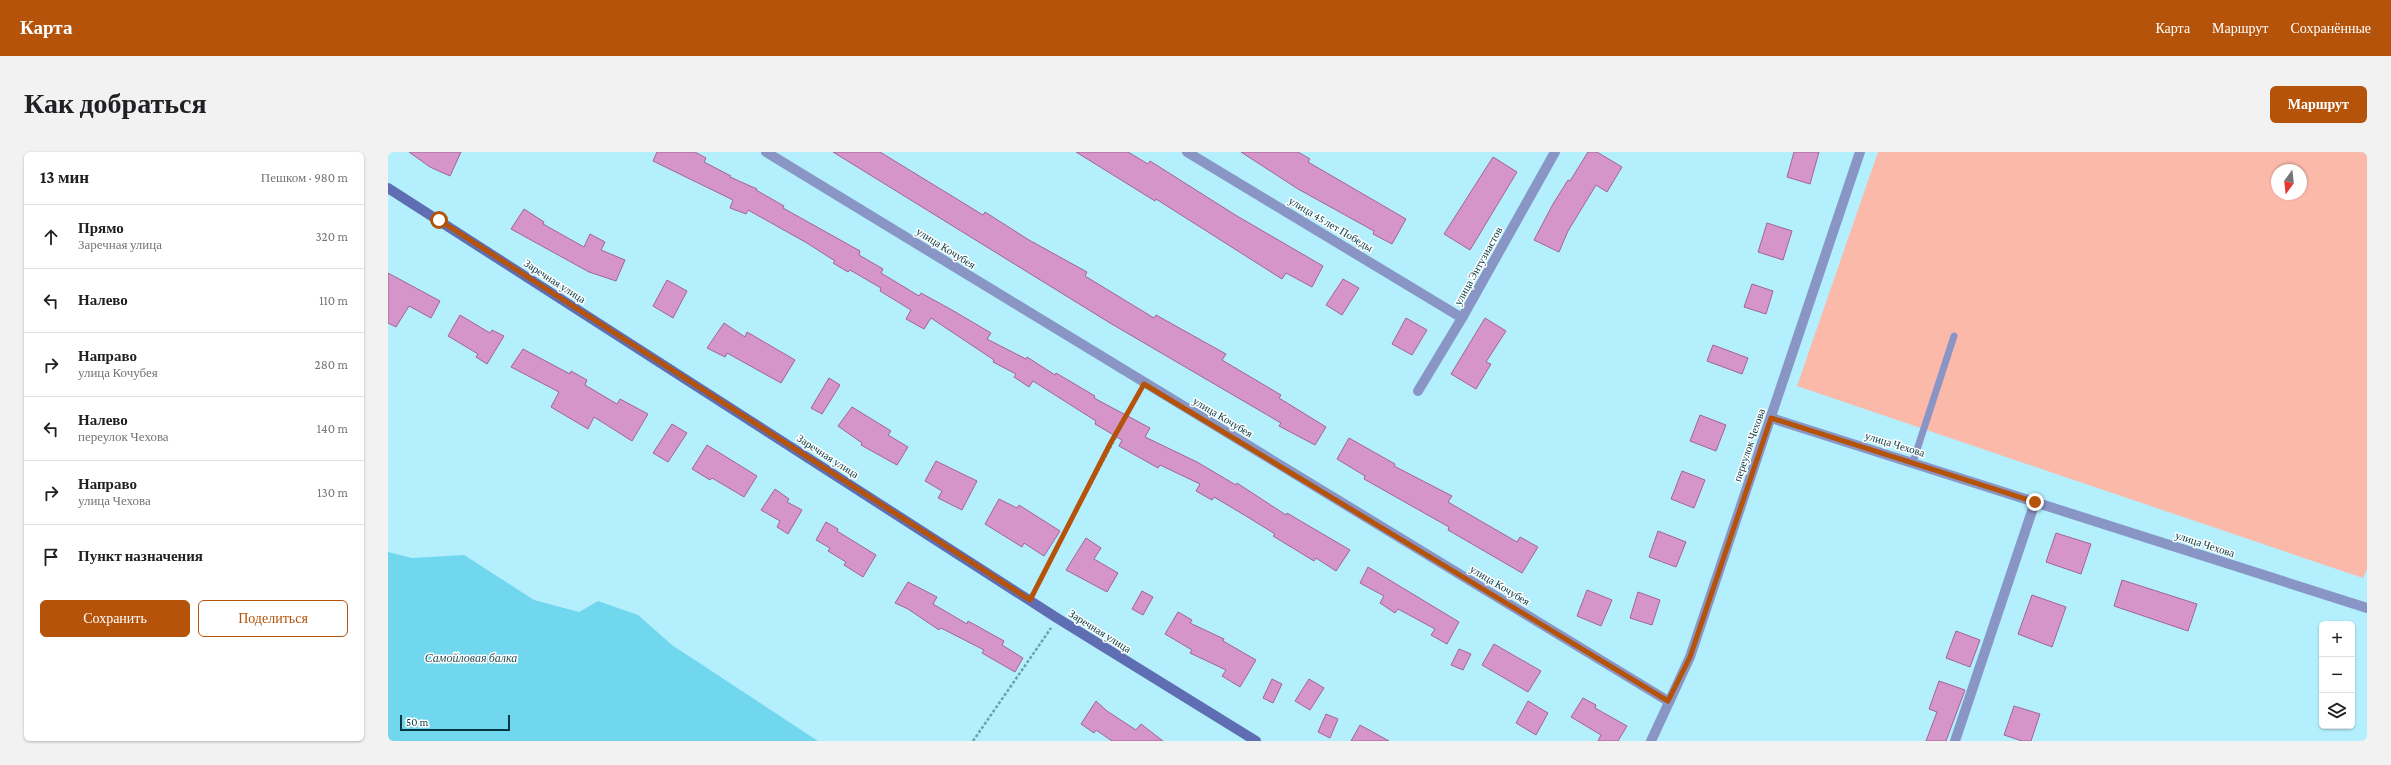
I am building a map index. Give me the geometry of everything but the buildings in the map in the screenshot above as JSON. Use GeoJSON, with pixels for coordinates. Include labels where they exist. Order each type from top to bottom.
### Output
{"type":"FeatureCollection","features":[{"type":"Feature","properties":{"kind":"main road","name":"Заречная улица"},"geometry":{"type":"LineString","coordinates":[[388,188],[1057,618],[1256,741]]}},
{"type":"Feature","properties":{"kind":"street","name":"улица Кочубея"},"geometry":{"type":"LineString","coordinates":[[766,152],[1144,384],[1668,701]]}},
{"type":"Feature","properties":{"kind":"street","name":"улица 45 лет Победы"},"geometry":{"type":"LineString","coordinates":[[1187,152],[1462,318]]}},
{"type":"Feature","properties":{"kind":"street","name":"улица Энтузиастов"},"geometry":{"type":"LineString","coordinates":[[1418,391],[1462,318],[1556,152]]}},
{"type":"Feature","properties":{"kind":"street","name":"переулок Чехова"},"geometry":{"type":"LineString","coordinates":[[1651,741],[1668,701],[1690,657],[1860,152]]}},
{"type":"Feature","properties":{"kind":"street","name":"улица Чехова"},"geometry":{"type":"LineString","coordinates":[[1771,418],[1913,462],[2367,608]]}},
{"type":"Feature","properties":{"kind":"street"},"geometry":{"type":"LineString","coordinates":[[1955,741],[2035,502]]}},
{"type":"Feature","properties":{"kind":"lane"},"geometry":{"type":"LineString","coordinates":[[1913,462],[1954,336]]}},
{"type":"Feature","properties":{"kind":"path"},"geometry":{"type":"LineString","coordinates":[[1030,600],[1110,444],[1144,384]]}},
{"type":"Feature","properties":{"kind":"path"},"geometry":{"type":"LineString","coordinates":[[973,741],[1057,618]]}},
{"type":"Feature","properties":{"kind":"shaded area"},"geometry":{"type":"Polygon","coordinates":[[[1878,152],[2367,152],[2367,569],[2363,578],[1797,386],[1878,152]]]}},
{"type":"Feature","properties":{"kind":"water","name":"Самойловая балка"},"geometry":{"type":"Polygon","coordinates":[[[388,552],[412,558],[464,555],[534,600],[579,612],[598,601],[638,615],[672,645],[818,741],[388,741],[388,552]]]}},
{"type":"Feature","properties":{"kind":"route"},"geometry":{"type":"LineString","coordinates":[[439,220],[1030,600],[1110,444],[1144,384],[1173,400],[1668,701],[1690,657],[1771,418],[2035,502]]}}]}
